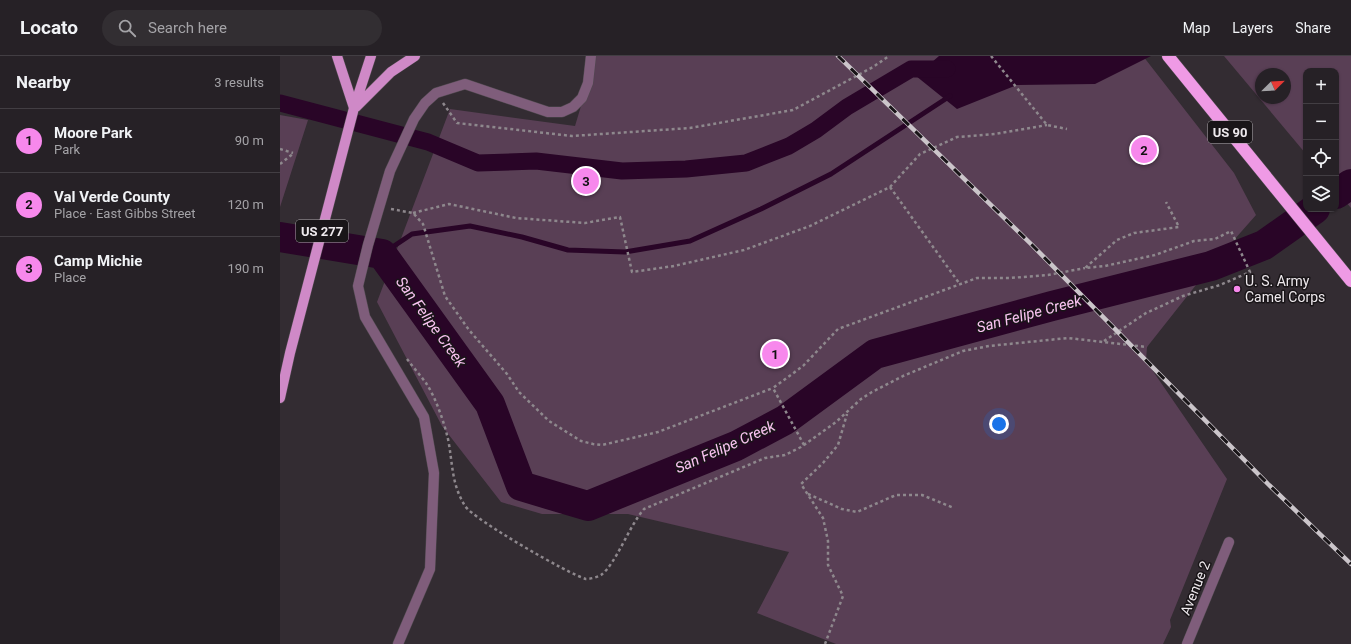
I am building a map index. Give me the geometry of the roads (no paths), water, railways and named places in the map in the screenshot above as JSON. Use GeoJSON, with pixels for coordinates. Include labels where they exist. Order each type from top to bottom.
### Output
{"type":"FeatureCollection","features":[{"type":"Feature","properties":{"kind":"highway","name":"US 90"},"geometry":{"type":"LineString","coordinates":[[1170,58],[1351,280]]}},
{"type":"Feature","properties":{"kind":"main road"},"geometry":{"type":"LineString","coordinates":[[337,56],[354,108],[391,72],[415,56]]}},
{"type":"Feature","properties":{"kind":"main road","name":"US 277"},"geometry":{"type":"LineString","coordinates":[[280,398],[290,353],[354,108],[371,56]]}},
{"type":"Feature","properties":{"kind":"street"},"geometry":{"type":"LineString","coordinates":[[398,644],[430,569],[434,473],[424,417],[365,318],[358,286],[368,245],[390,170],[414,120],[425,103],[436,93],[464,84],[548,112],[562,112],[573,107],[582,98],[588,83],[591,56]]}},
{"type":"Feature","properties":{"kind":"street","name":"Avenue 2"},"geometry":{"type":"LineString","coordinates":[[1188,644],[1229,542]]}},
{"type":"Feature","properties":{"kind":"waterway"},"geometry":{"type":"LineString","coordinates":[[280,103],[428,142],[478,163],[536,161],[622,171],[686,169],[746,163],[789,146],[816,130],[847,107],[911,69],[947,69]]}},
{"type":"Feature","properties":{"kind":"waterway"},"geometry":{"type":"LineString","coordinates":[[382,254],[412,234],[470,226],[522,237],[568,250],[625,252],[690,241],[761,209],[831,174],[950,96]]}},
{"type":"Feature","properties":{"kind":"waterway","name":"San Felipe Creek"},"geometry":{"type":"LineString","coordinates":[[1339,192],[1351,184]]}},
{"type":"Feature","properties":{"kind":"waterway","name":"San Felipe Creek"},"geometry":{"type":"LineString","coordinates":[[280,237],[382,254],[490,404],[521,486],[588,506],[736,446],[785,420],[875,354],[1052,306],[1211,266],[1264,245],[1311,212]]}},
{"type":"Feature","properties":{"kind":"railway"},"geometry":{"type":"LineString","coordinates":[[838,56],[1032,245],[1268,484],[1351,564]]}},
{"type":"Feature","properties":{"kind":"place","name":"Val Verde County"},"geometry":{"type":"Point","coordinates":[1144,150]}},
{"type":"Feature","properties":{"kind":"place","name":"Camp Michie"},"geometry":{"type":"Point","coordinates":[586,181]}},
{"type":"Feature","properties":{"kind":"place","name":"U. S. Army Camel Corps"},"geometry":{"type":"Point","coordinates":[1237,289]}},
{"type":"Feature","properties":{"kind":"place","name":"Moore Park"},"geometry":{"type":"Point","coordinates":[775,354]}}]}
